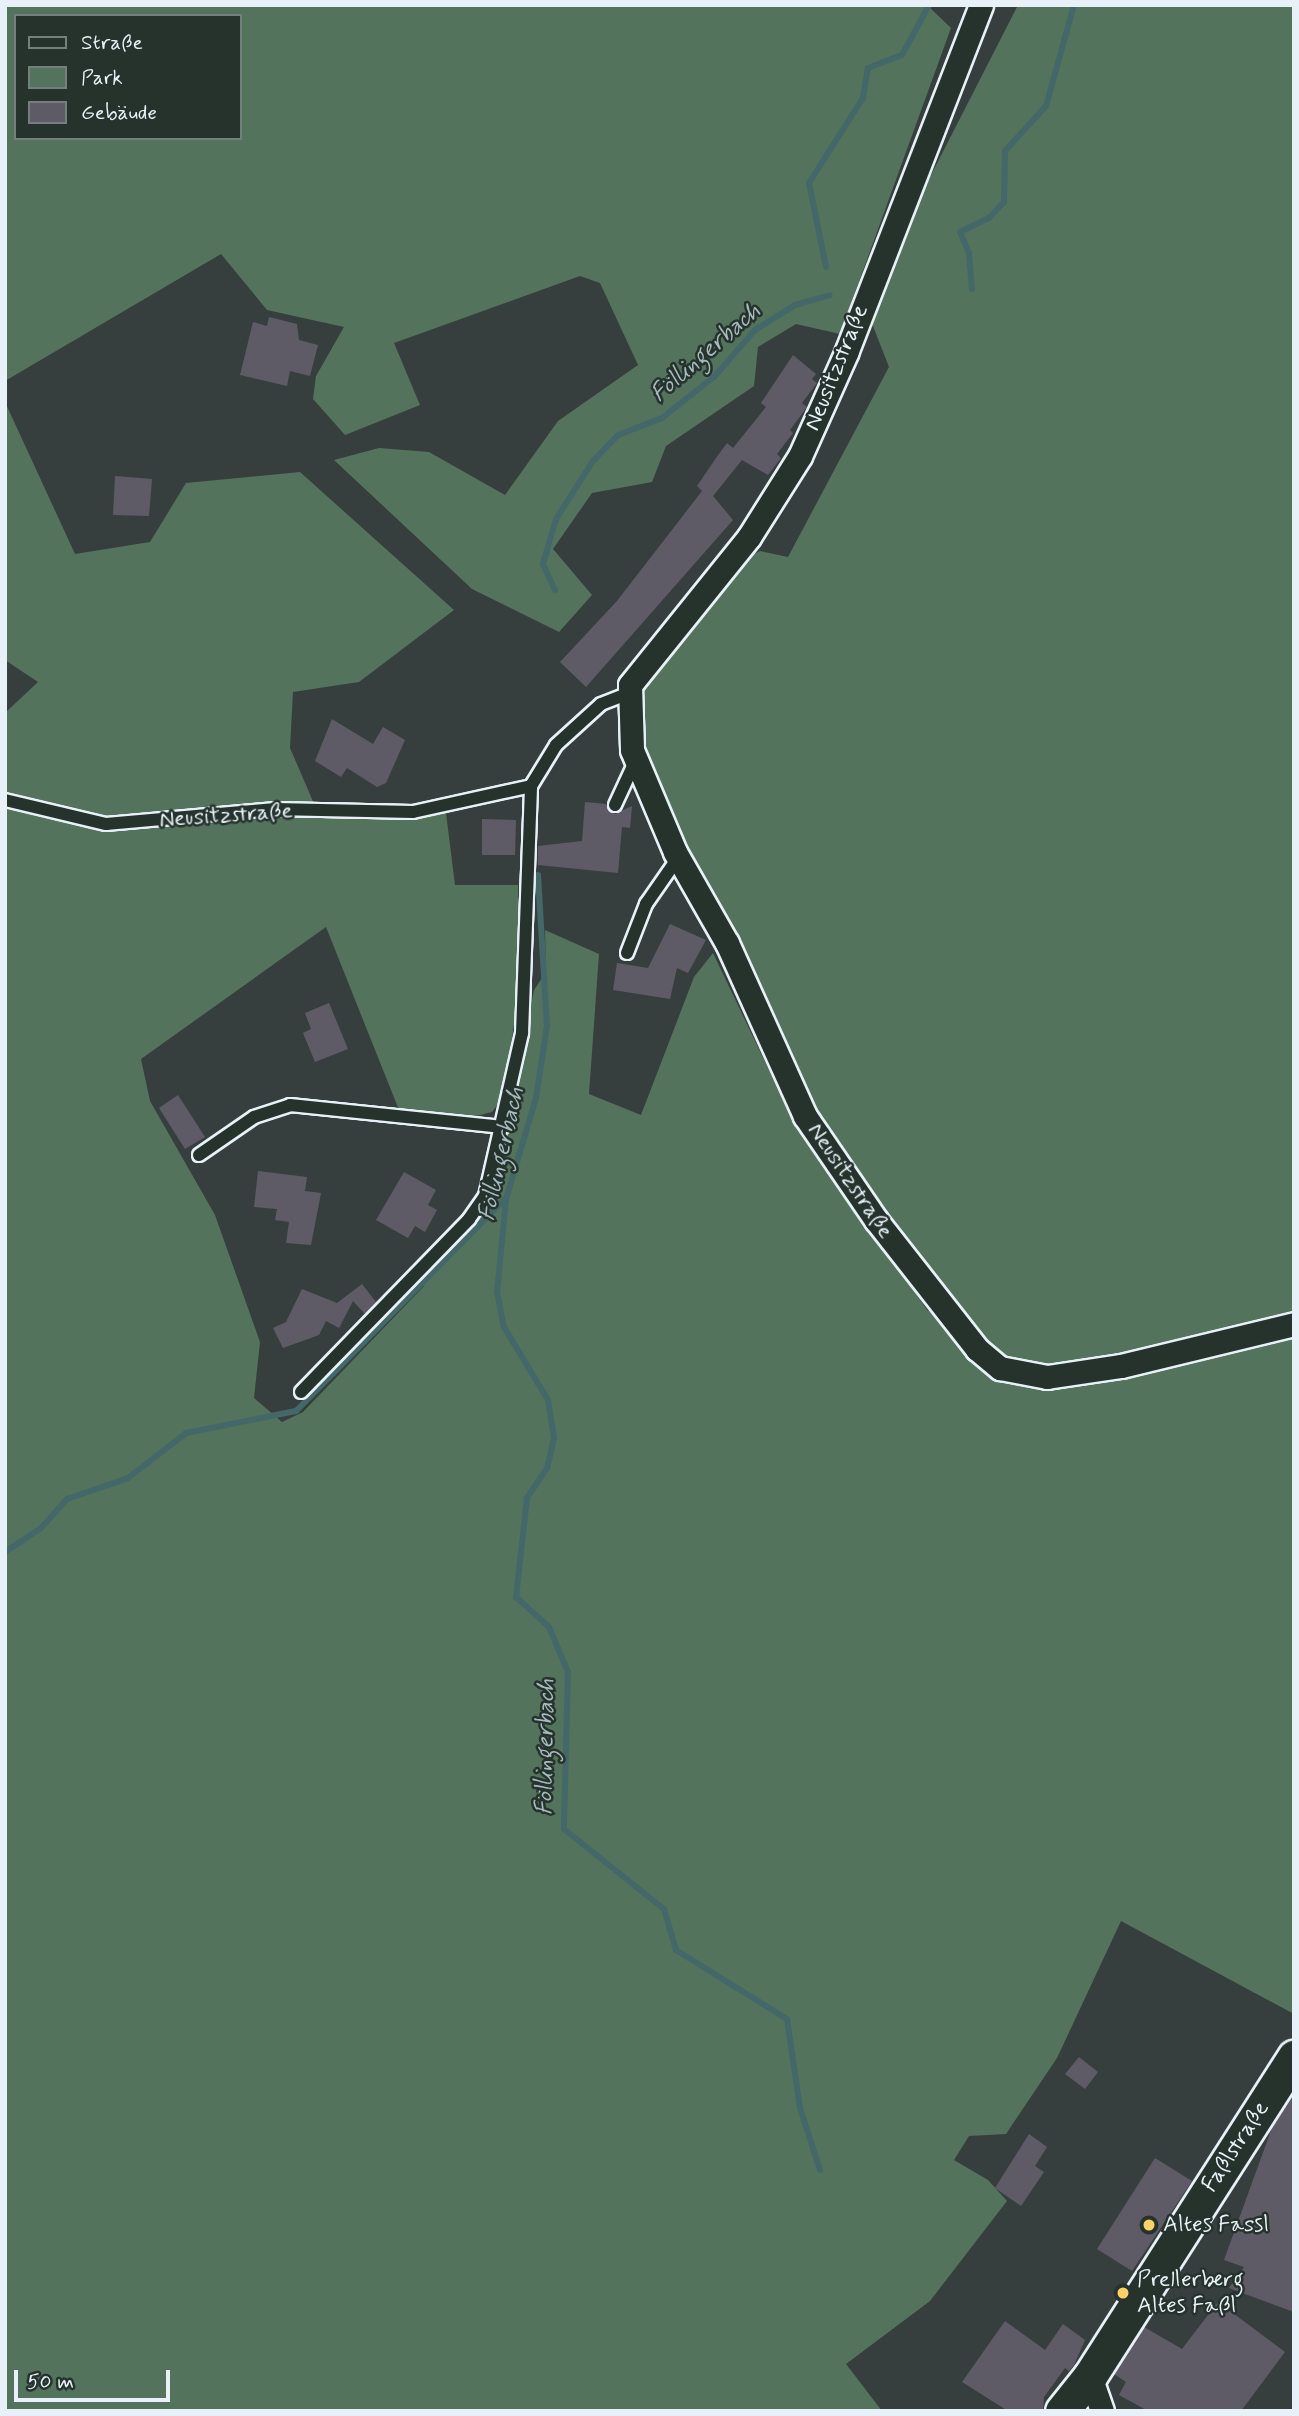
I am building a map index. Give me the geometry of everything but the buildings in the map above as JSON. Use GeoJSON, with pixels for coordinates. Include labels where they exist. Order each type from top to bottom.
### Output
{"type":"FeatureCollection","features":[{"type":"Feature","properties":{"kind":"street","name":"Neusitzstraße"},"geometry":{"type":"LineString","coordinates":[[981,5],[847,351],[800,456],[749,537],[639,668],[627,694],[635,762],[678,858],[727,943],[805,1116],[934,1299],[1000,1368],[1025,1376],[1075,1374],[1294,1324]]}},
{"type":"Feature","properties":{"kind":"street","name":"Faßlstraße"},"geometry":{"type":"LineString","coordinates":[[1062,2411],[1090,2376],[1294,2057]]}},
{"type":"Feature","properties":{"kind":"street"},"geometry":{"type":"LineString","coordinates":[[1090,2376],[1102,2411]]}},
{"type":"Feature","properties":{"kind":"lane"},"geometry":{"type":"LineString","coordinates":[[301,1392],[469,1219],[491,1180],[522,1033],[531,786],[556,745],[601,704],[627,694]]}},
{"type":"Feature","properties":{"kind":"lane"},"geometry":{"type":"LineString","coordinates":[[615,805],[635,762]]}},
{"type":"Feature","properties":{"kind":"lane","name":"Neusitzstraße"},"geometry":{"type":"LineString","coordinates":[[5,800],[106,824],[275,809],[413,812],[531,786]]}},
{"type":"Feature","properties":{"kind":"lane"},"geometry":{"type":"LineString","coordinates":[[627,953],[646,904],[678,858]]}},
{"type":"Feature","properties":{"kind":"lane"},"geometry":{"type":"LineString","coordinates":[[200,1155],[254,1117],[290,1105],[503,1127]]}},
{"type":"Feature","properties":{"kind":"green space"},"geometry":{"type":"Polygon","coordinates":[[[5,5],[927,5],[951,28],[840,334],[796,324],[758,347],[754,386],[666,446],[652,482],[592,493],[553,549],[592,595],[559,632],[472,589],[334,460],[379,448],[429,452],[505,495],[558,421],[638,365],[600,283],[580,276],[394,343],[420,405],[345,435],[313,399],[316,376],[344,327],[267,310],[221,254],[5,381],[5,5]]]}},
{"type":"Feature","properties":{"kind":"green space"},"geometry":{"type":"Polygon","coordinates":[[[1018,5],[1294,5],[1294,2014],[1121,1921],[1057,2058],[1006,2134],[969,2136],[954,2160],[988,2180],[1007,2201],[930,2301],[846,2364],[882,2411],[5,2411],[5,713],[38,682],[5,660],[5,402],[75,554],[150,542],[186,483],[300,472],[454,610],[359,682],[293,692],[290,748],[315,806],[313,814],[392,818],[446,813],[455,885],[518,885],[520,985],[503,1097],[492,1112],[472,1117],[399,1110],[326,927],[141,1059],[150,1101],[215,1215],[260,1342],[254,1398],[282,1422],[303,1412],[424,1286],[423,1274],[482,1208],[496,1185],[534,990],[546,972],[545,930],[599,954],[589,1094],[641,1115],[694,977],[713,953],[790,1114],[928,1311],[949,1302],[841,1153],[798,1083],[639,747],[636,705],[644,675],[741,560],[760,551],[788,557],[889,367],[869,316],[906,224],[1018,5]]]}},
{"type":"Feature","properties":{"kind":"waterway","name":"Föllingerbach"},"geometry":{"type":"LineString","coordinates":[[826,267],[809,183],[863,98],[868,68],[902,55],[929,5]]}},
{"type":"Feature","properties":{"kind":"waterway"},"geometry":{"type":"LineString","coordinates":[[972,289],[969,253],[960,232],[989,218],[1004,202],[1005,151],[1046,106],[1074,5]]}},
{"type":"Feature","properties":{"kind":"waterway","name":"Föllingerbach"},"geometry":{"type":"LineString","coordinates":[[555,590],[543,564],[556,519],[593,461],[618,435],[662,418],[715,376],[755,330],[795,305],[830,295]]}},
{"type":"Feature","properties":{"kind":"waterway","name":"Föllingerbach"},"geometry":{"type":"LineString","coordinates":[[538,875],[547,1026],[536,1098],[506,1199],[497,1292],[504,1327],[548,1400],[554,1438],[547,1468],[527,1498],[516,1597],[549,1627],[568,1672],[564,1829],[664,1909],[676,1950],[787,2019],[800,2108],[820,2170]]}},
{"type":"Feature","properties":{"kind":"waterway"},"geometry":{"type":"LineString","coordinates":[[5,1552],[41,1528],[67,1499],[128,1478],[186,1433],[296,1411],[505,1199]]}},
{"type":"Feature","properties":{"kind":"place","name":"Altes Fassl"},"geometry":{"type":"Point","coordinates":[1149,2225]}},
{"type":"Feature","properties":{"kind":"place","name":"Prellerberg Altes Faßl"},"geometry":{"type":"Point","coordinates":[1123,2293]}}]}
